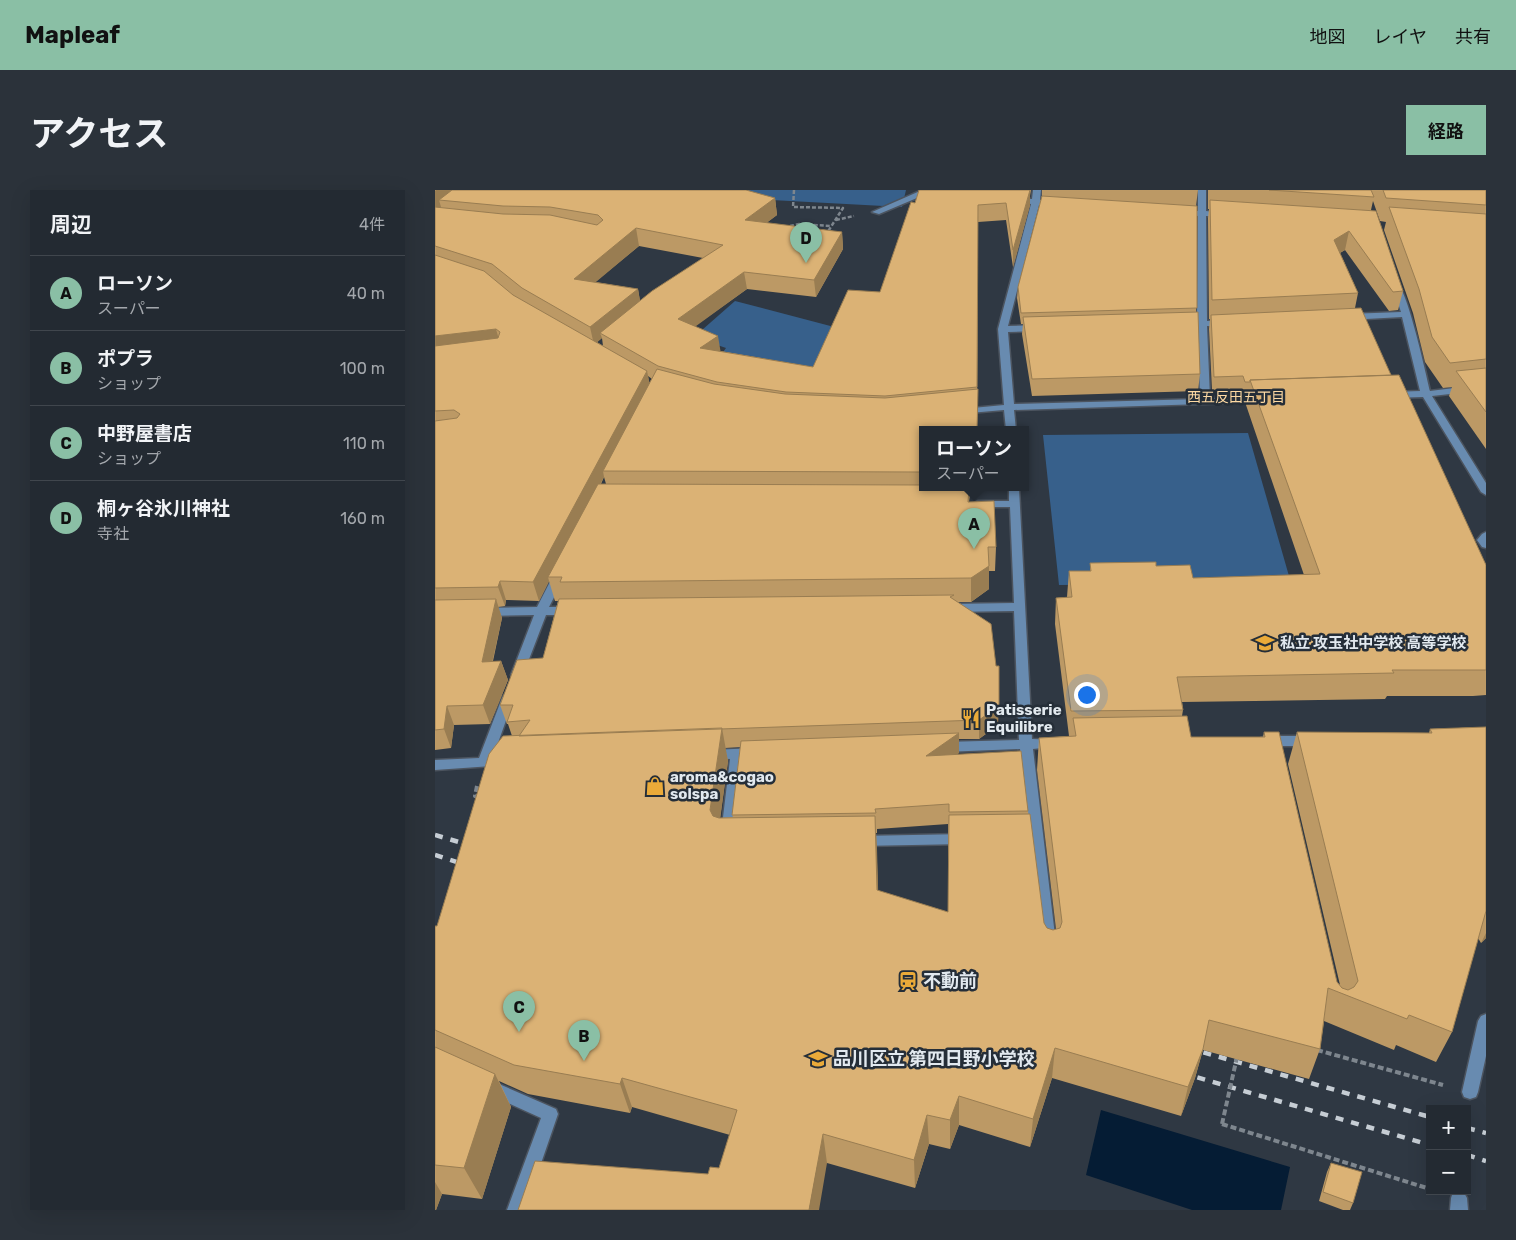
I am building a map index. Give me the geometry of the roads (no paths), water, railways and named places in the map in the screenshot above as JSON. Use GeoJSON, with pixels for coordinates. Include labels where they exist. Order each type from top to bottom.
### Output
{"type":"FeatureCollection","features":[{"type":"Feature","properties":{"kind":"street"},"geometry":{"type":"LineString","coordinates":[[1011,426],[1003,329],[1036,202],[1037,190]]}},
{"type":"Feature","properties":{"kind":"street"},"geometry":{"type":"LineString","coordinates":[[1202,190],[1202,324],[1205,402]]}},
{"type":"Feature","properties":{"kind":"street"},"geometry":{"type":"LineString","coordinates":[[876,212],[923,193],[942,194]]}},
{"type":"Feature","properties":{"kind":"street"},"geometry":{"type":"LineString","coordinates":[[1008,200],[1065,204]]}},
{"type":"Feature","properties":{"kind":"street"},"geometry":{"type":"LineString","coordinates":[[1173,211],[1232,215]]}},
{"type":"Feature","properties":{"kind":"street"},"geometry":{"type":"LineString","coordinates":[[1394,278],[1406,314],[1426,394],[1486,492]]}},
{"type":"Feature","properties":{"kind":"street"},"geometry":{"type":"LineString","coordinates":[[1338,318],[1406,314]]}},
{"type":"Feature","properties":{"kind":"street"},"geometry":{"type":"LineString","coordinates":[[1172,325],[1241,322]]}},
{"type":"Feature","properties":{"kind":"street"},"geometry":{"type":"LineString","coordinates":[[1003,329],[1052,327]]}},
{"type":"Feature","properties":{"kind":"street"},"geometry":{"type":"LineString","coordinates":[[1378,396],[1426,394],[1486,387]]}},
{"type":"Feature","properties":{"kind":"street"},"geometry":{"type":"LineString","coordinates":[[953,412],[1009,407],[1272,400]]}},
{"type":"Feature","properties":{"kind":"street"},"geometry":{"type":"LineString","coordinates":[[1013,491],[1032,838],[1050,954]]}},
{"type":"Feature","properties":{"kind":"street"},"geometry":{"type":"LineString","coordinates":[[965,504],[1014,504]]}},
{"type":"Feature","properties":{"kind":"street"},"geometry":{"type":"LineString","coordinates":[[1486,536],[1483,540],[1486,544]]}},
{"type":"Feature","properties":{"kind":"street"},"geometry":{"type":"LineString","coordinates":[[483,763],[541,612],[563,570]]}},
{"type":"Feature","properties":{"kind":"street"},"geometry":{"type":"LineString","coordinates":[[939,608],[1019,608]]}},
{"type":"Feature","properties":{"kind":"street"},"geometry":{"type":"LineString","coordinates":[[473,612],[581,611]]}},
{"type":"Feature","properties":{"kind":"street"},"geometry":{"type":"LineString","coordinates":[[1254,742],[1275,746],[1322,741]]}},
{"type":"Feature","properties":{"kind":"street"},"geometry":{"type":"LineString","coordinates":[[927,747],[1066,743]]}},
{"type":"Feature","properties":{"kind":"street"},"geometry":{"type":"LineString","coordinates":[[698,756],[767,753]]}},
{"type":"Feature","properties":{"kind":"street"},"geometry":{"type":"LineString","coordinates":[[736,843],[727,843],[737,754]]}},
{"type":"Feature","properties":{"kind":"street"},"geometry":{"type":"LineString","coordinates":[[435,765],[513,762]]}},
{"type":"Feature","properties":{"kind":"street"},"geometry":{"type":"LineString","coordinates":[[843,841],[979,839]]}},
{"type":"Feature","properties":{"kind":"street"},"geometry":{"type":"LineString","coordinates":[[1470,1092],[1486,1021]]}},
{"type":"Feature","properties":{"kind":"street"},"geometry":{"type":"LineString","coordinates":[[479,1082],[550,1114],[517,1210]]}},
{"type":"Feature","properties":{"kind":"railway"},"geometry":{"type":"LineString","coordinates":[[435,835],[476,847]]}},
{"type":"Feature","properties":{"kind":"railway"},"geometry":{"type":"LineString","coordinates":[[435,855],[469,866]]}},
{"type":"Feature","properties":{"kind":"railway"},"geometry":{"type":"LineString","coordinates":[[1188,1048],[1426,1116]]}},
{"type":"Feature","properties":{"kind":"railway"},"geometry":{"type":"LineString","coordinates":[[1182,1073],[1426,1144]]}},
{"type":"Feature","properties":{"kind":"railway"},"geometry":{"type":"LineString","coordinates":[[1471,1129],[1486,1133]]}},
{"type":"Feature","properties":{"kind":"railway"},"geometry":{"type":"LineString","coordinates":[[1471,1156],[1486,1161]]}},
{"type":"Feature","properties":{"kind":"place","name":"桐ヶ谷氷川神社"},"geometry":{"type":"Point","coordinates":[806,263]}},
{"type":"Feature","properties":{"kind":"place","name":"ローソン"},"geometry":{"type":"Point","coordinates":[974,549]}},
{"type":"Feature","properties":{"kind":"place","name":"私立 攻玉社中学校 高等学校"},"geometry":{"type":"Point","coordinates":[1265,643]}},
{"type":"Feature","properties":{"kind":"place","name":"Patisserie Equilibre"},"geometry":{"type":"Point","coordinates":[971,719]}},
{"type":"Feature","properties":{"kind":"place","name":"aroma&cogao solspa"},"geometry":{"type":"Point","coordinates":[655,786]}},
{"type":"Feature","properties":{"kind":"place","name":"不動前"},"geometry":{"type":"Point","coordinates":[908,981]}},
{"type":"Feature","properties":{"kind":"place","name":"中野屋書店"},"geometry":{"type":"Point","coordinates":[519,1032]}},
{"type":"Feature","properties":{"kind":"place","name":"品川区立 第四日野小学校"},"geometry":{"type":"Point","coordinates":[818,1059]}},
{"type":"Feature","properties":{"kind":"place","name":"ポプラ"},"geometry":{"type":"Point","coordinates":[584,1061]}},
{"type":"Feature","properties":{"kind":"district","name":"西五反田五丁目"},"geometry":{"type":"Point","coordinates":[1236,397]}}]}
